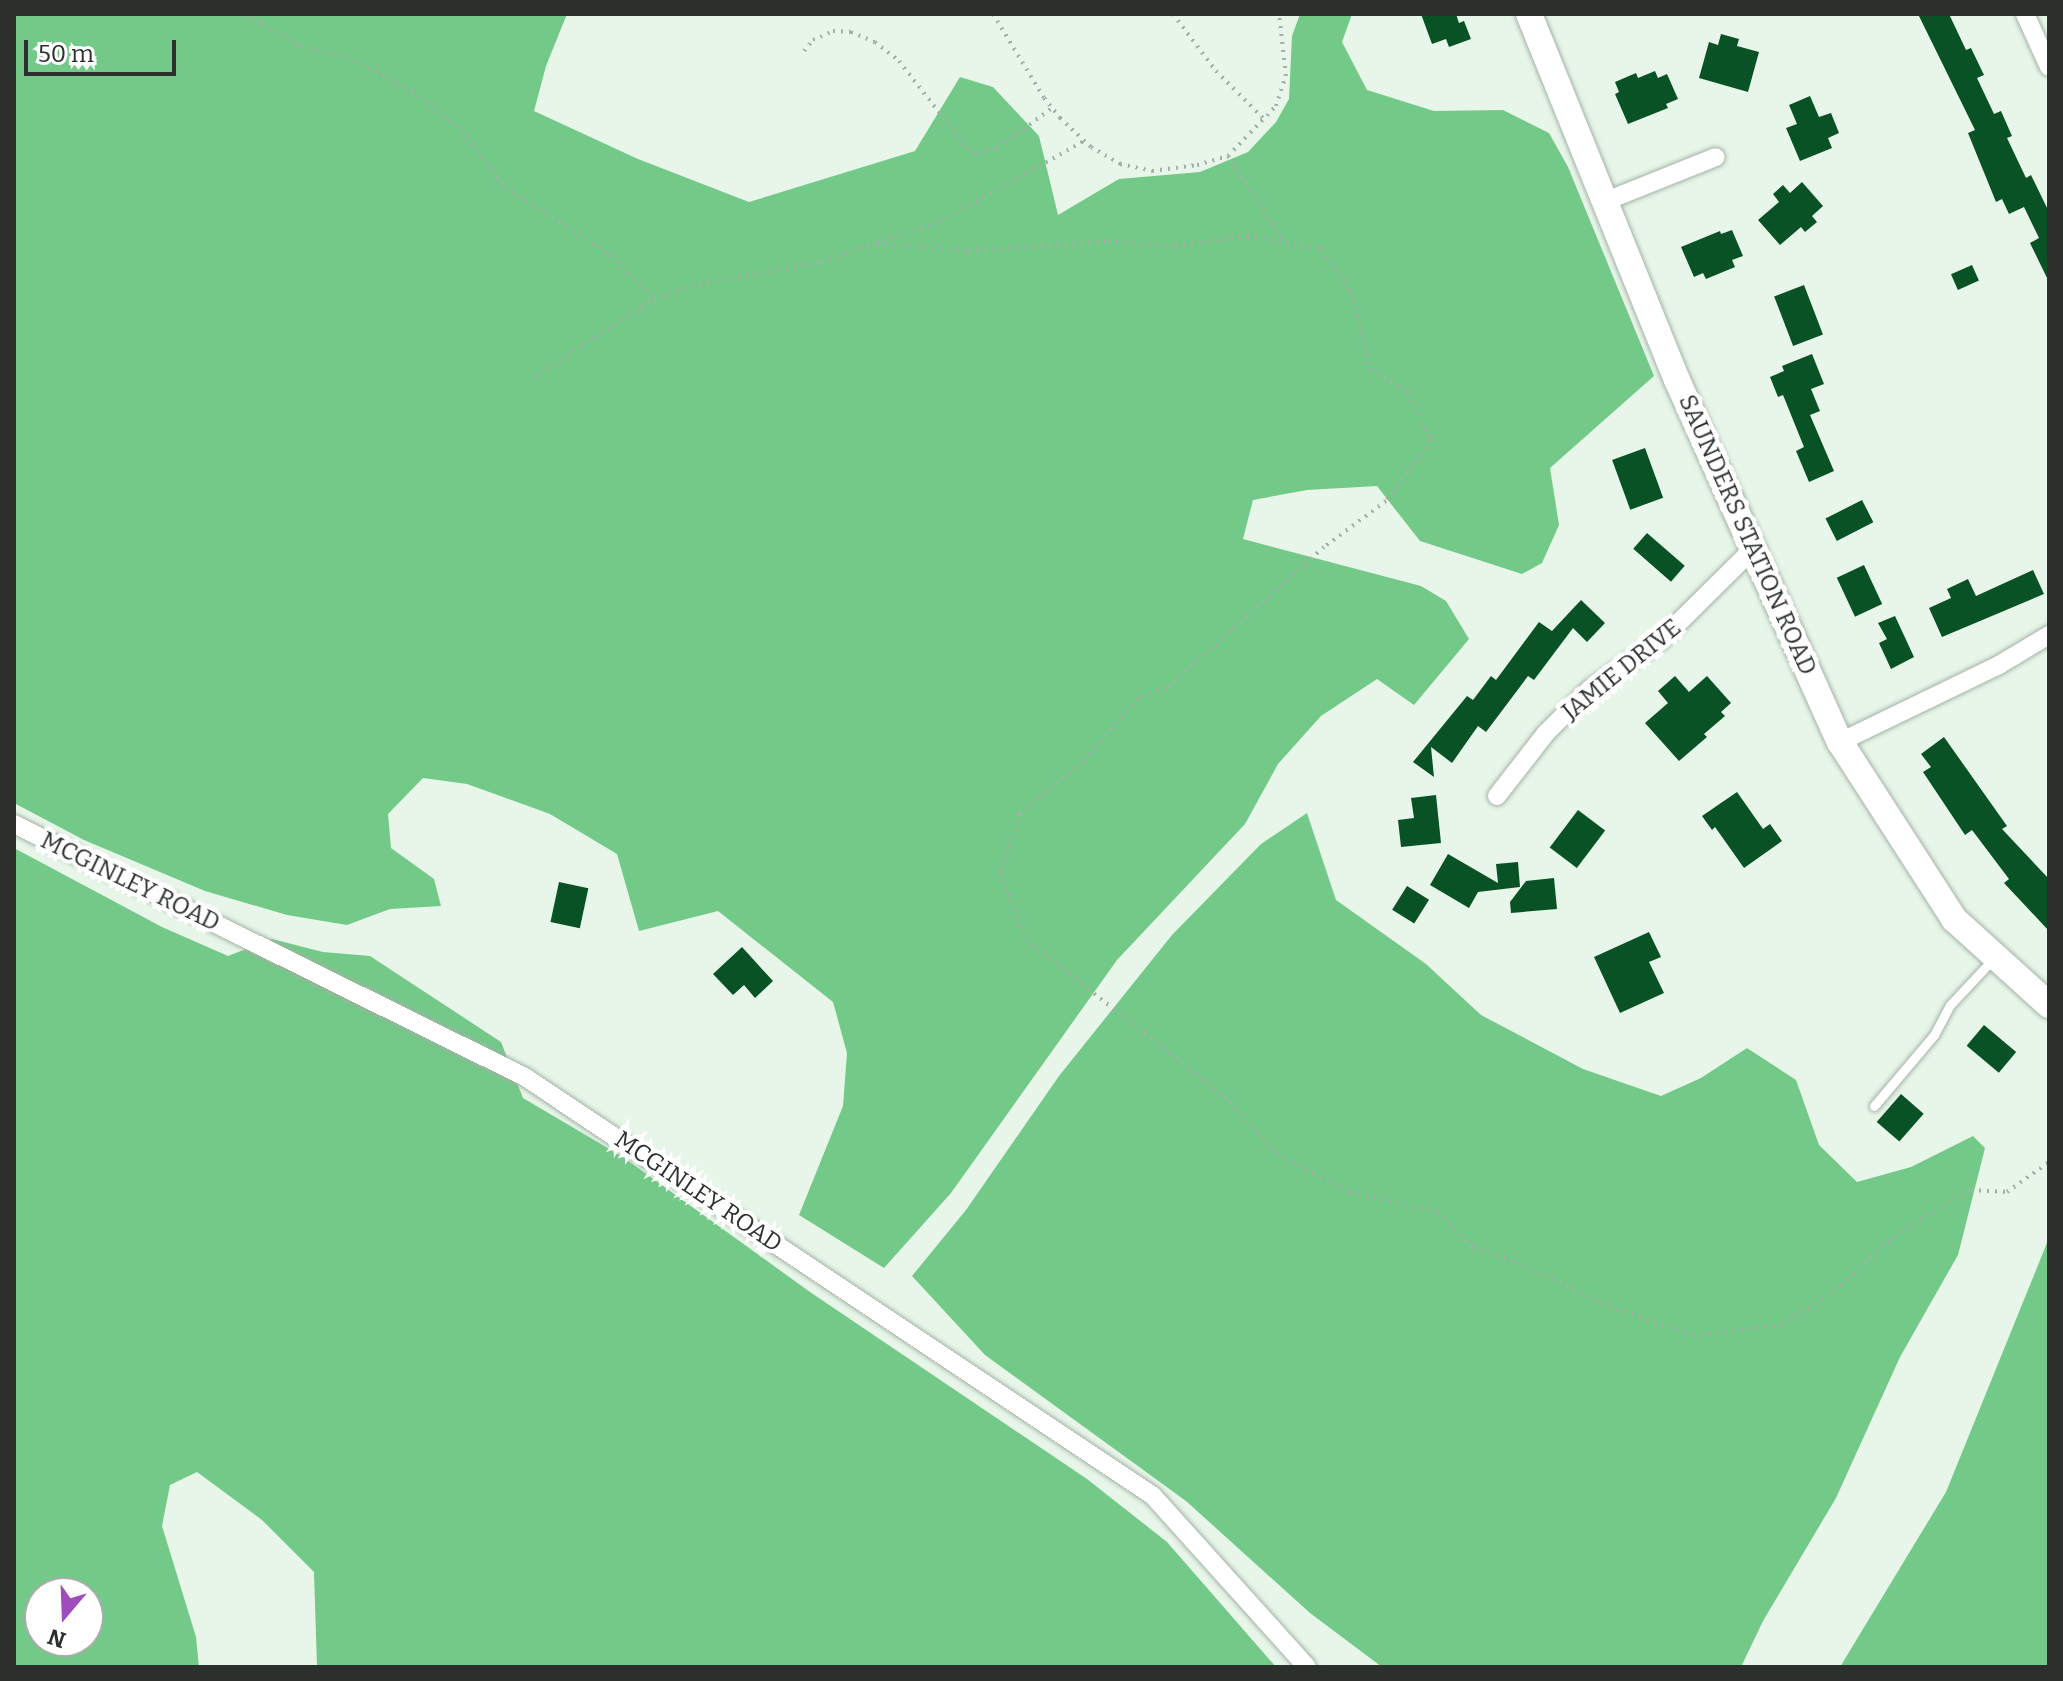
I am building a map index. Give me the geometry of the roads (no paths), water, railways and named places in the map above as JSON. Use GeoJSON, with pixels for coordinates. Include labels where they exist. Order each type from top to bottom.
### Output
{"type":"FeatureCollection","features":[{"type":"Feature","properties":{"kind":"street","name":"SAUNDERS STATION ROAD"},"geometry":{"type":"LineString","coordinates":[[1529,14],[1677,380],[1840,742],[1954,919],[2049,1005]]}},
{"type":"Feature","properties":{"kind":"street"},"geometry":{"type":"LineString","coordinates":[[2025,14],[2049,67]]}},
{"type":"Feature","properties":{"kind":"street"},"geometry":{"type":"LineString","coordinates":[[1606,201],[1716,157]]}},
{"type":"Feature","properties":{"kind":"street","name":"JAMIE DRIVE"},"geometry":{"type":"LineString","coordinates":[[1497,796],[1546,733],[1590,689],[1671,631],[1753,549]]}},
{"type":"Feature","properties":{"kind":"street"},"geometry":{"type":"LineString","coordinates":[[1840,742],[1999,665],[2049,635]]}},
{"type":"Feature","properties":{"kind":"street","name":"MCGINLEY ROAD"},"geometry":{"type":"LineString","coordinates":[[14,824],[525,1077],[1153,1496],[1307,1667]]}},
{"type":"Feature","properties":{"kind":"lane"},"geometry":{"type":"LineString","coordinates":[[1874,1106],[1934,1035],[1950,1005],[1995,956]]}}]}
